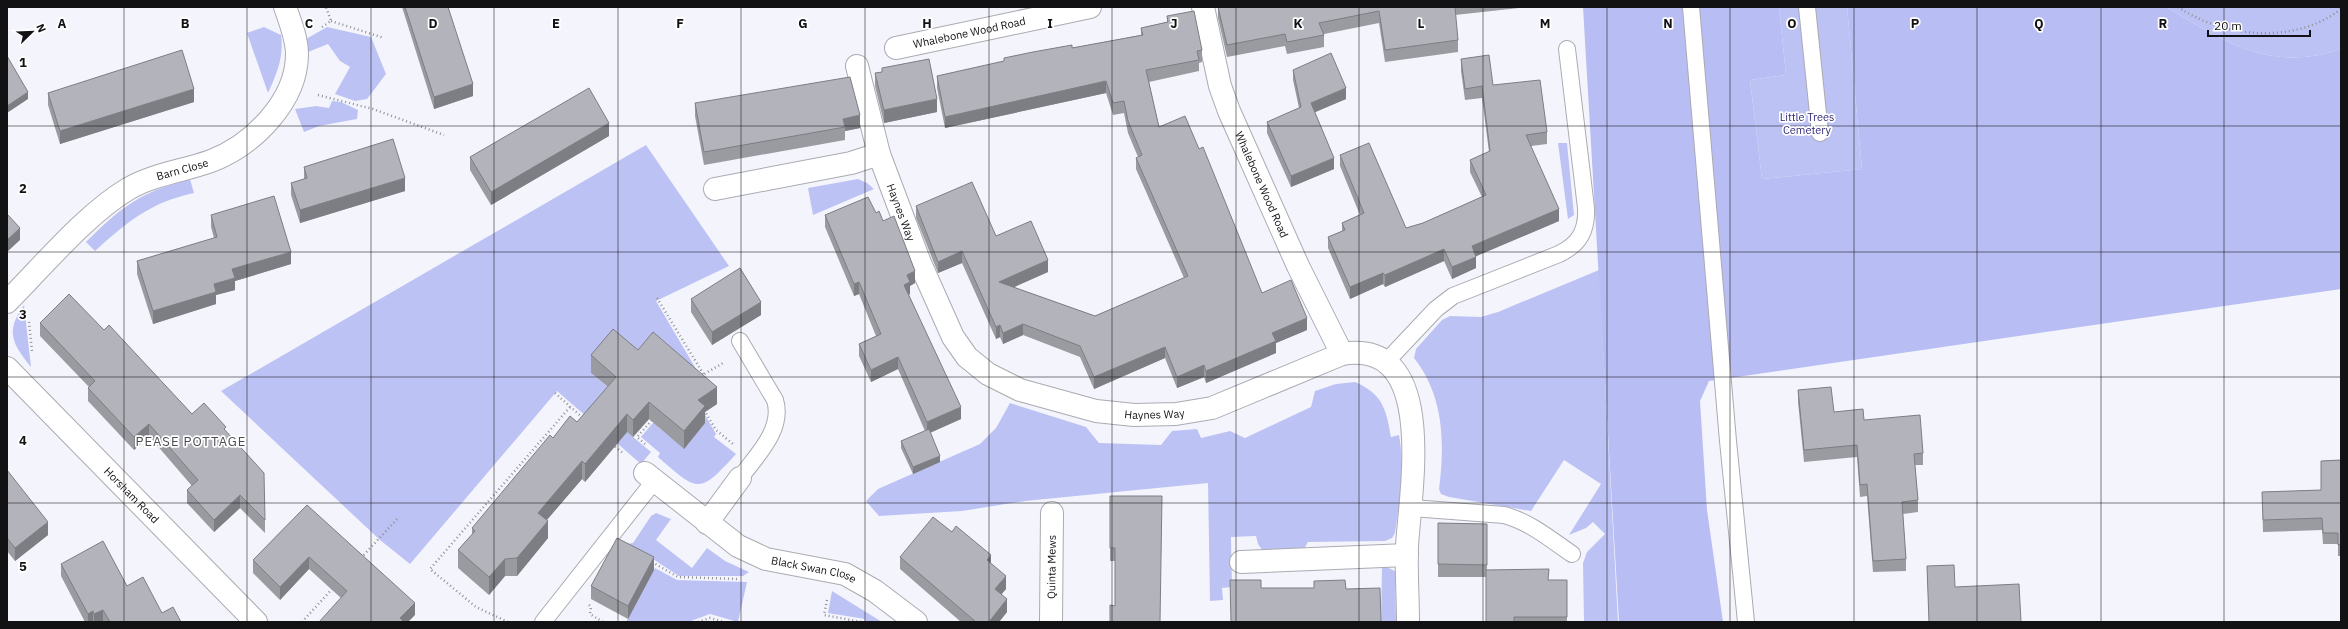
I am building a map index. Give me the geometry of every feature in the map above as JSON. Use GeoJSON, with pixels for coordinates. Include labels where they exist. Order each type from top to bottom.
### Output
{"type":"FeatureCollection","features":[{"type":"Feature","properties":{"kind":"street","name":"Barn Close"},"geometry":{"type":"LineString","coordinates":[[14,296],[96,213],[115,198],[150,179],[211,161],[243,145],[270,118],[290,88],[296,70],[297,52],[285,7]]}},
{"type":"Feature","properties":{"kind":"street","name":"Whalebone Wood Road"},"geometry":{"type":"LineString","coordinates":[[896,48],[1090,7]]}},
{"type":"Feature","properties":{"kind":"street","name":"Whalebone Wood Road"},"geometry":{"type":"LineString","coordinates":[[1203,7],[1220,86],[1229,111],[1298,266],[1342,354]]}},
{"type":"Feature","properties":{"kind":"street","name":"Haynes Way"},"geometry":{"type":"LineString","coordinates":[[857,66],[879,154],[920,263],[953,337],[967,357],[988,374],[1004,384],[1039,397],[1096,411],[1134,415],[1176,414],[1212,408],[1342,354],[1355,352],[1368,354],[1386,362]]}},
{"type":"Feature","properties":{"kind":"street"},"geometry":{"type":"LineString","coordinates":[[715,189],[850,162],[879,154]]}},
{"type":"Feature","properties":{"kind":"street"},"geometry":{"type":"LineString","coordinates":[[1386,362],[1404,388],[1411,416],[1414,472],[1407,555],[1408,622]]}},
{"type":"Feature","properties":{"kind":"street","name":"Horsham Road"},"geometry":{"type":"LineString","coordinates":[[7,368],[256,622]]}},
{"type":"Feature","properties":{"kind":"street"},"geometry":{"type":"LineString","coordinates":[[707,523],[747,469]]}},
{"type":"Feature","properties":{"kind":"street","name":"Black Swan Close"},"geometry":{"type":"LineString","coordinates":[[650,476],[707,523],[738,546],[766,559],[845,574],[875,591],[916,622]]}},
{"type":"Feature","properties":{"kind":"street","name":"Quinta Mews"},"geometry":{"type":"LineString","coordinates":[[1051,622],[1052,512]]}},
{"type":"Feature","properties":{"kind":"street"},"geometry":{"type":"LineString","coordinates":[[1241,562],[1407,555]]}},
{"type":"Feature","properties":{"kind":"lane"},"geometry":{"type":"LineString","coordinates":[[1692,7],[1728,441],[1746,622]]}},
{"type":"Feature","properties":{"kind":"lane"},"geometry":{"type":"LineString","coordinates":[[1807,7],[1820,133]]}},
{"type":"Feature","properties":{"kind":"lane"},"geometry":{"type":"LineString","coordinates":[[1386,362],[1436,309],[1448,299],[1463,291],[1560,254],[1575,244],[1580,237],[1585,228],[1586,208],[1567,49]]}},
{"type":"Feature","properties":{"kind":"lane"},"geometry":{"type":"LineString","coordinates":[[743,345],[775,400],[778,410],[778,421],[747,469]]}},
{"type":"Feature","properties":{"kind":"lane"},"geometry":{"type":"LineString","coordinates":[[543,622],[650,476]]}},
{"type":"Feature","properties":{"kind":"lane"},"geometry":{"type":"LineString","coordinates":[[1412,508],[1504,515],[1517,518],[1572,554]]}},
{"type":"Feature","properties":{"kind":"path"},"geometry":{"type":"LineString","coordinates":[[2178,7],[2206,23],[2233,30],[2264,33],[2312,26],[2341,9]]}},
{"type":"Feature","properties":{"kind":"path"},"geometry":{"type":"LineString","coordinates":[[331,21],[384,38]]}},
{"type":"Feature","properties":{"kind":"path"},"geometry":{"type":"LineString","coordinates":[[290,88],[373,109],[444,135]]}},
{"type":"Feature","properties":{"kind":"path"},"geometry":{"type":"LineString","coordinates":[[14,296],[26,303],[34,368],[31,393]]}},
{"type":"Feature","properties":{"kind":"path"},"geometry":{"type":"LineString","coordinates":[[657,298],[704,375]]}},
{"type":"Feature","properties":{"kind":"path"},"geometry":{"type":"LineString","coordinates":[[699,378],[743,345]]}},
{"type":"Feature","properties":{"kind":"path"},"geometry":{"type":"LineString","coordinates":[[555,393],[588,423]]}},
{"type":"Feature","properties":{"kind":"path"},"geometry":{"type":"LineString","coordinates":[[701,403],[716,430],[747,469]]}},
{"type":"Feature","properties":{"kind":"path"},"geometry":{"type":"LineString","coordinates":[[508,622],[476,607],[430,569],[570,407]]}},
{"type":"Feature","properties":{"kind":"path"},"geometry":{"type":"LineString","coordinates":[[606,438],[650,476]]}},
{"type":"Feature","properties":{"kind":"path"},"geometry":{"type":"LineString","coordinates":[[356,564],[399,517]]}},
{"type":"Feature","properties":{"kind":"path"},"geometry":{"type":"LineString","coordinates":[[302,622],[335,587]]}},
{"type":"Feature","properties":{"kind":"path"},"geometry":{"type":"LineString","coordinates":[[698,622],[710,618],[724,622]]}},
{"type":"Feature","properties":{"kind":"green space","name":"Little Trees Cemetery"},"geometry":{"type":"Polygon","coordinates":[[[1779,7],[1847,7],[1862,169],[1762,179],[1750,80],[1786,75],[1779,7]]]}},
{"type":"Feature","properties":{"kind":"green space"},"geometry":{"type":"Polygon","coordinates":[[[2166,7],[2341,7],[2341,49],[2316,56],[2292,57],[2270,55],[2249,50],[2208,32],[2166,7]]]}},
{"type":"Feature","properties":{"kind":"green space"},"geometry":{"type":"Polygon","coordinates":[[[264,27],[281,35],[282,43],[281,58],[268,93],[247,33],[264,27]]]}},
{"type":"Feature","properties":{"kind":"green space"},"geometry":{"type":"Polygon","coordinates":[[[327,27],[371,37],[386,74],[367,99],[355,101],[335,94],[350,67],[340,61],[328,44],[308,52],[306,39],[327,27]]]}},
{"type":"Feature","properties":{"kind":"green space"},"geometry":{"type":"Polygon","coordinates":[[[332,101],[341,102],[358,110],[357,119],[319,126],[304,132],[295,109],[316,106],[329,108],[332,101]]]}},
{"type":"Feature","properties":{"kind":"green space"},"geometry":{"type":"Polygon","coordinates":[[[1558,143],[1567,143],[1574,215],[1568,219],[1558,143]]]}},
{"type":"Feature","properties":{"kind":"green space"},"geometry":{"type":"Polygon","coordinates":[[[646,145],[729,266],[656,301],[699,374],[591,373],[616,394],[602,411],[651,452],[641,464],[557,391],[410,564],[380,540],[221,391],[646,145]]]}},
{"type":"Feature","properties":{"kind":"green space"},"geometry":{"type":"Polygon","coordinates":[[[190,179],[194,193],[165,202],[140,214],[95,251],[86,242],[110,219],[133,202],[158,189],[190,179]]]}},
{"type":"Feature","properties":{"kind":"green space"},"geometry":{"type":"Polygon","coordinates":[[[858,179],[867,183],[874,189],[813,215],[808,188],[858,179]]]}},
{"type":"Feature","properties":{"kind":"green space"},"geometry":{"type":"Polygon","coordinates":[[[1599,270],[1618,622],[1584,622],[1583,563],[1587,552],[1605,534],[1593,522],[1586,528],[1569,535],[1601,484],[1564,460],[1531,511],[1449,497],[1441,494],[1439,489],[1442,437],[1437,404],[1424,373],[1414,358],[1416,349],[1442,320],[1450,316],[1481,317],[1498,312],[1599,270]]]}},
{"type":"Feature","properties":{"kind":"green space"},"geometry":{"type":"Polygon","coordinates":[[[24,305],[31,367],[19,351],[13,337],[14,323],[24,305]]]}},
{"type":"Feature","properties":{"kind":"green space"},"geometry":{"type":"Polygon","coordinates":[[[1355,382],[1372,392],[1382,404],[1385,410],[1391,437],[1399,435],[1402,472],[1399,508],[1395,533],[1392,538],[1385,541],[1308,542],[1304,549],[1263,551],[1258,544],[1256,536],[1231,537],[1232,587],[1222,588],[1223,600],[1210,601],[1208,483],[1025,501],[962,511],[879,516],[866,501],[878,489],[980,444],[996,428],[1010,403],[1086,427],[1099,443],[1161,445],[1172,431],[1197,429],[1201,438],[1230,431],[1245,438],[1311,407],[1315,391],[1336,384],[1355,382]]]}},
{"type":"Feature","properties":{"kind":"green space"},"geometry":{"type":"Polygon","coordinates":[[[689,387],[716,434],[714,437],[736,454],[714,477],[706,482],[698,484],[682,477],[671,469],[658,457],[660,453],[641,437],[657,418],[658,427],[684,448],[705,423],[689,387]]]}},
{"type":"Feature","properties":{"kind":"green space"},"geometry":{"type":"Polygon","coordinates":[[[656,513],[671,519],[656,540],[692,568],[707,548],[725,561],[749,572],[743,576],[679,576],[636,548],[621,545],[633,543],[651,516],[656,513]]]}},
{"type":"Feature","properties":{"kind":"green space"},"geometry":{"type":"Polygon","coordinates":[[[1382,565],[1395,571],[1396,622],[1381,622],[1382,565]]]}},
{"type":"Feature","properties":{"kind":"green space"},"geometry":{"type":"Polygon","coordinates":[[[655,568],[677,580],[747,582],[738,622],[710,614],[688,622],[626,622],[655,568]]]}},
{"type":"Feature","properties":{"kind":"green space"},"geometry":{"type":"Polygon","coordinates":[[[832,591],[882,622],[864,622],[865,619],[828,613],[832,591]]]}},
{"type":"Feature","properties":{"kind":"shaded area"},"geometry":{"type":"Polygon","coordinates":[[[1583,7],[1779,7],[1786,75],[1750,80],[1762,179],[1862,169],[1847,7],[2166,7],[2208,32],[2249,50],[2270,55],[2292,57],[2316,56],[2341,49],[2341,289],[1709,381],[1700,401],[1707,510],[1723,622],[1619,622],[1583,7]]]}},
{"type":"Feature","properties":{"kind":"building"},"geometry":{"type":"Polygon","coordinates":[[[405,7],[448,7],[473,84],[434,97],[405,7]]]}},
{"type":"Feature","properties":{"kind":"building"},"geometry":{"type":"Polygon","coordinates":[[[1218,7],[1455,7],[1458,40],[1385,50],[1379,11],[1319,23],[1324,35],[1287,42],[1285,34],[1227,45],[1218,7]]]}},
{"type":"Feature","properties":{"kind":"building"},"geometry":{"type":"Polygon","coordinates":[[[1194,11],[1202,50],[1197,51],[1199,60],[1146,70],[1159,127],[1185,116],[1199,149],[1203,147],[1262,293],[1291,280],[1307,318],[1272,333],[1276,341],[1206,371],[1204,365],[1177,377],[1165,347],[1094,377],[1080,346],[1023,324],[1003,333],[1000,325],[996,327],[962,251],[938,262],[916,206],[972,182],[996,236],[1031,221],[1048,260],[999,282],[1095,316],[1188,276],[1136,158],[1142,155],[1128,121],[1124,101],[1113,103],[1106,81],[945,117],[937,76],[1004,61],[1004,58],[1033,52],[1072,45],[1072,48],[1143,35],[1141,28],[1168,22],[1167,16],[1194,11]]]}},
{"type":"Feature","properties":{"kind":"building"},"geometry":{"type":"Polygon","coordinates":[[[182,50],[194,89],[60,131],[48,93],[182,50]]]}},
{"type":"Feature","properties":{"kind":"building"},"geometry":{"type":"Polygon","coordinates":[[[1331,53],[1346,88],[1311,103],[1334,158],[1291,176],[1267,122],[1301,107],[1293,70],[1331,53]]]}},
{"type":"Feature","properties":{"kind":"building"},"geometry":{"type":"Polygon","coordinates":[[[1489,55],[1493,85],[1540,80],[1547,132],[1526,135],[1559,209],[1472,246],[1476,257],[1452,267],[1444,249],[1385,275],[1383,273],[1350,287],[1328,237],[1345,230],[1342,223],[1364,213],[1340,155],[1369,143],[1406,228],[1423,223],[1486,195],[1470,160],[1490,151],[1482,86],[1465,89],[1461,59],[1489,55]]]}},
{"type":"Feature","properties":{"kind":"building"},"geometry":{"type":"Polygon","coordinates":[[[7,56],[28,92],[7,106],[7,56]]]}},
{"type":"Feature","properties":{"kind":"building"},"geometry":{"type":"Polygon","coordinates":[[[929,59],[937,99],[884,110],[875,73],[882,72],[882,68],[929,59]]]}},
{"type":"Feature","properties":{"kind":"building"},"geometry":{"type":"Polygon","coordinates":[[[850,77],[860,115],[843,119],[845,127],[704,152],[695,103],[850,77]]]}},
{"type":"Feature","properties":{"kind":"building"},"geometry":{"type":"Polygon","coordinates":[[[589,88],[609,123],[491,192],[470,157],[589,88]]]}},
{"type":"Feature","properties":{"kind":"building"},"geometry":{"type":"Polygon","coordinates":[[[393,139],[405,178],[300,210],[291,183],[307,178],[304,167],[393,139]]]}},
{"type":"Feature","properties":{"kind":"building"},"geometry":{"type":"Polygon","coordinates":[[[274,196],[291,252],[232,269],[235,278],[214,284],[216,292],[153,311],[137,261],[217,237],[211,215],[274,196]]]}},
{"type":"Feature","properties":{"kind":"building"},"geometry":{"type":"Polygon","coordinates":[[[868,197],[876,213],[879,211],[883,221],[894,216],[915,271],[907,275],[910,282],[904,285],[961,407],[927,422],[898,357],[871,370],[859,344],[881,334],[859,282],[854,284],[825,215],[868,197]]]}},
{"type":"Feature","properties":{"kind":"building"},"geometry":{"type":"Polygon","coordinates":[[[7,214],[20,228],[7,240],[7,214]]]}},
{"type":"Feature","properties":{"kind":"building"},"geometry":{"type":"Polygon","coordinates":[[[740,268],[761,302],[712,332],[691,299],[740,268]]]}},
{"type":"Feature","properties":{"kind":"building"},"geometry":{"type":"Polygon","coordinates":[[[69,294],[104,330],[109,325],[192,414],[204,403],[226,427],[224,429],[264,473],[265,520],[240,495],[214,520],[187,490],[198,480],[149,424],[134,437],[88,388],[95,381],[40,323],[69,294]]]}},
{"type":"Feature","properties":{"kind":"building"},"geometry":{"type":"Polygon","coordinates":[[[613,329],[638,350],[653,332],[717,387],[698,400],[705,406],[684,431],[649,402],[633,420],[627,414],[585,464],[582,461],[538,513],[548,521],[517,558],[505,559],[489,577],[458,550],[475,531],[472,528],[550,435],[553,438],[570,416],[577,422],[616,377],[591,355],[613,329]]]}},
{"type":"Feature","properties":{"kind":"building"},"geometry":{"type":"Polygon","coordinates":[[[1831,387],[1834,412],[1863,409],[1864,420],[1920,415],[1923,453],[1914,454],[1918,500],[1902,502],[1906,559],[1873,561],[1867,484],[1860,485],[1857,445],[1804,450],[1798,390],[1831,387]]]}},
{"type":"Feature","properties":{"kind":"building"},"geometry":{"type":"Polygon","coordinates":[[[929,429],[940,456],[913,467],[901,441],[929,429]]]}},
{"type":"Feature","properties":{"kind":"building"},"geometry":{"type":"Polygon","coordinates":[[[2341,460],[2341,544],[2338,545],[2338,533],[2323,533],[2322,518],[2263,520],[2262,492],[2321,490],[2321,461],[2341,460]]]}},
{"type":"Feature","properties":{"kind":"building"},"geometry":{"type":"Polygon","coordinates":[[[7,470],[48,522],[15,548],[7,538],[7,470]]]}},
{"type":"Feature","properties":{"kind":"building"},"geometry":{"type":"Polygon","coordinates":[[[1110,496],[1162,496],[1160,622],[1110,622],[1110,605],[1115,606],[1115,548],[1110,548],[1110,496]]]}},
{"type":"Feature","properties":{"kind":"building"},"geometry":{"type":"Polygon","coordinates":[[[307,505],[415,603],[400,618],[404,622],[319,622],[347,591],[309,557],[280,587],[253,560],[307,505]]]}},
{"type":"Feature","properties":{"kind":"building"},"geometry":{"type":"Polygon","coordinates":[[[933,517],[952,532],[956,526],[991,555],[987,560],[1006,576],[995,589],[1007,599],[989,622],[976,622],[900,557],[933,517]]]}},
{"type":"Feature","properties":{"kind":"building"},"geometry":{"type":"Polygon","coordinates":[[[1438,523],[1487,524],[1487,565],[1438,564],[1438,523]]]}},
{"type":"Feature","properties":{"kind":"building"},"geometry":{"type":"Polygon","coordinates":[[[617,538],[654,557],[628,606],[591,586],[617,538]]]}},
{"type":"Feature","properties":{"kind":"building"},"geometry":{"type":"Polygon","coordinates":[[[103,541],[127,586],[143,577],[162,613],[173,607],[181,622],[110,622],[103,610],[94,614],[93,611],[88,614],[61,564],[103,541]]]}},
{"type":"Feature","properties":{"kind":"building"},"geometry":{"type":"Polygon","coordinates":[[[1954,565],[1955,587],[2019,584],[2021,622],[1929,622],[1927,566],[1954,565]]]}},
{"type":"Feature","properties":{"kind":"building"},"geometry":{"type":"Polygon","coordinates":[[[1549,569],[1548,580],[1567,580],[1567,617],[1514,617],[1514,622],[1486,622],[1486,570],[1549,569]]]}},
{"type":"Feature","properties":{"kind":"building"},"geometry":{"type":"Polygon","coordinates":[[[1230,580],[1261,580],[1261,588],[1314,588],[1314,581],[1345,580],[1346,589],[1380,588],[1381,622],[1231,622],[1230,580]]]}},
{"type":"Feature","properties":{"kind":"district","name":"PEASE POTTAGE"},"geometry":{"type":"Point","coordinates":[191,441]}}]}
